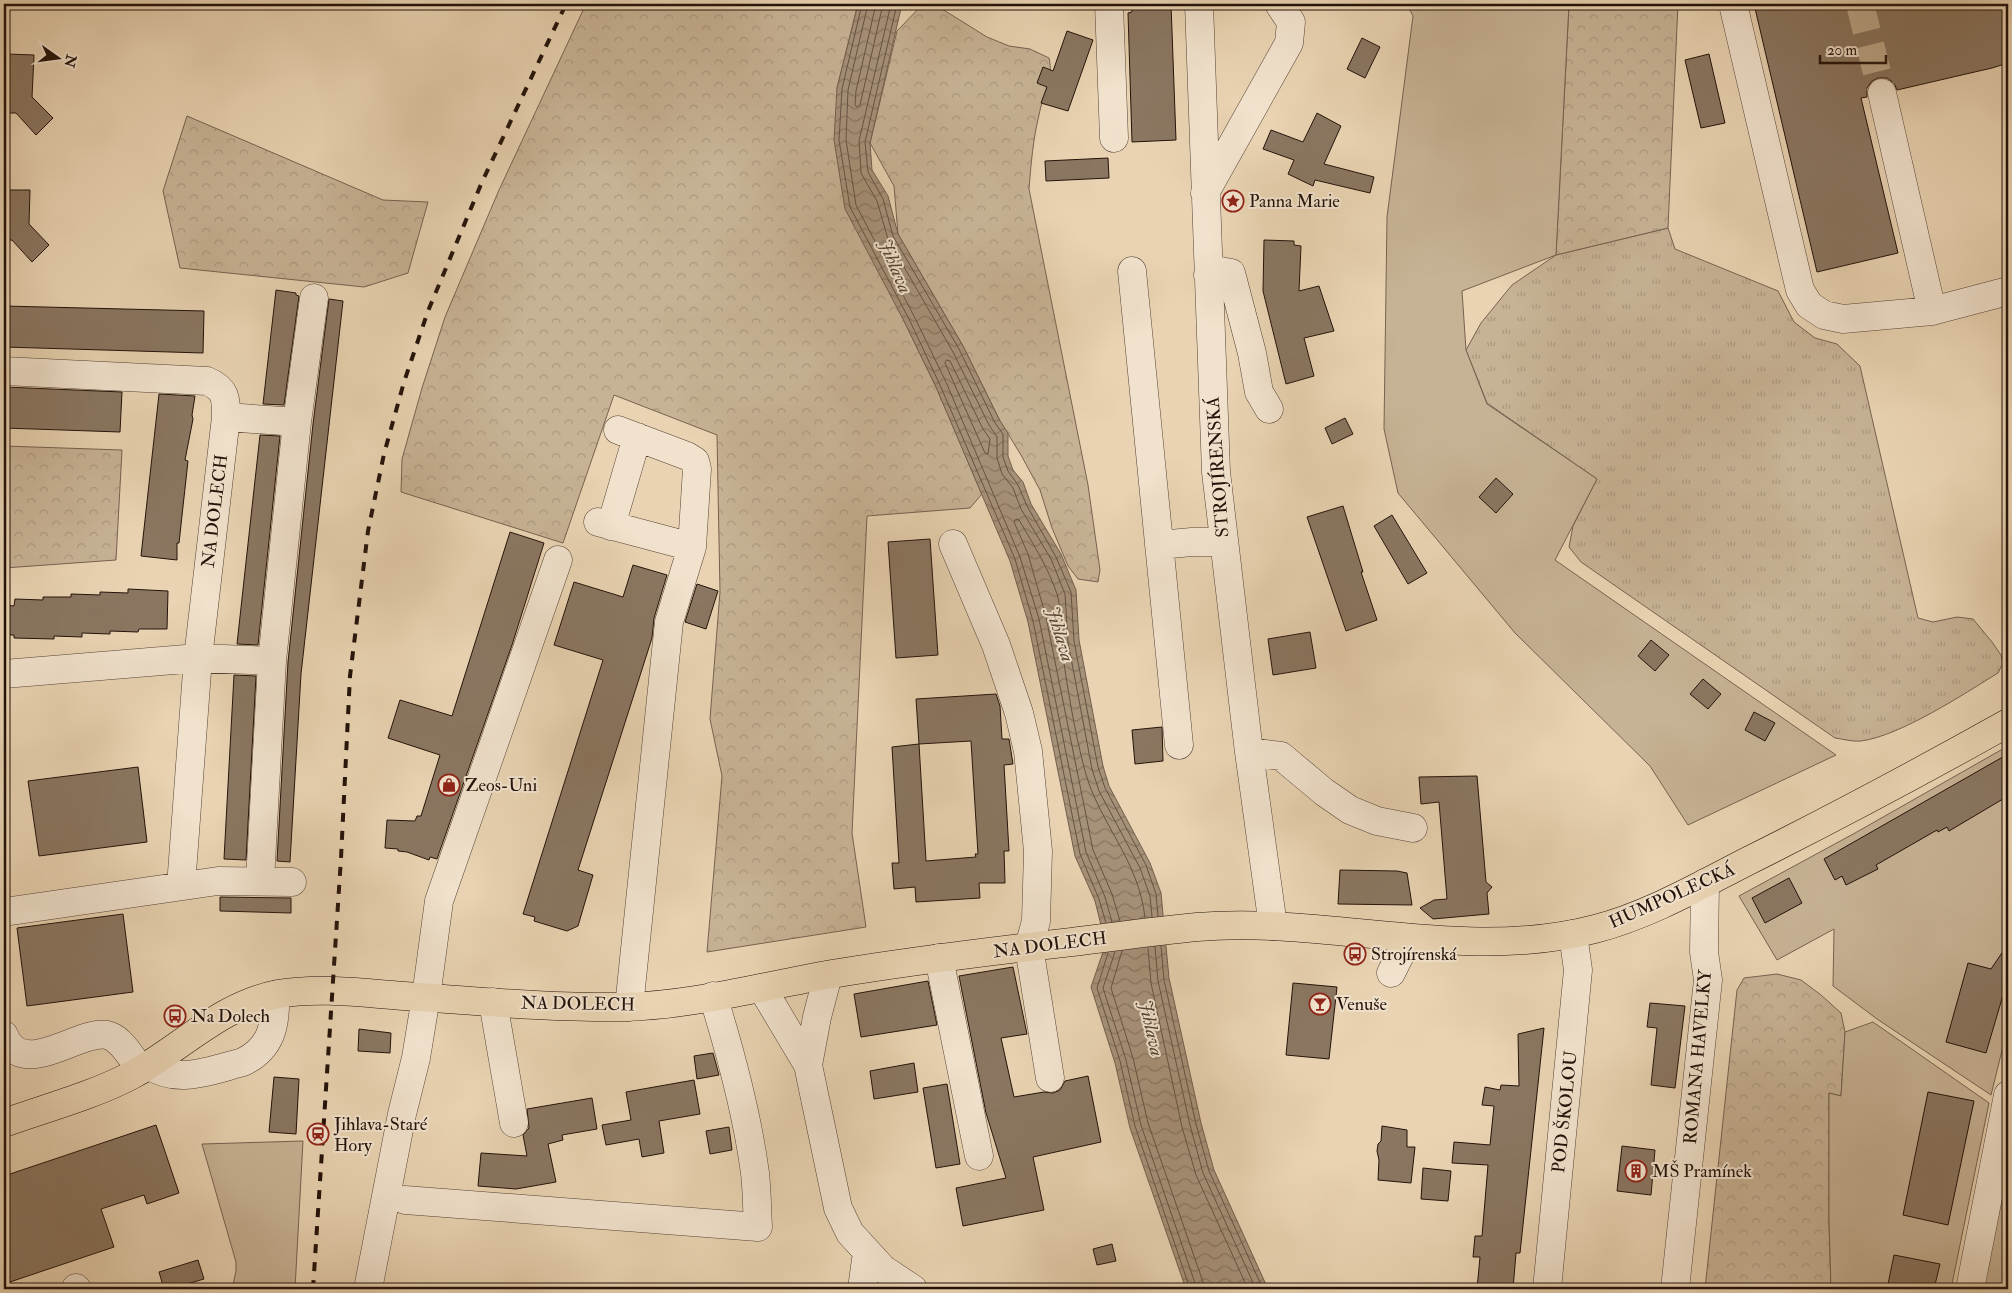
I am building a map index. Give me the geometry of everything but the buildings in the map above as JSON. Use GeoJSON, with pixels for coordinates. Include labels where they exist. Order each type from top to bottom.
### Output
{"type":"FeatureCollection","features":[{"type":"Feature","properties":{"kind":"main road","name":"HUMPOLECKÁ"},"geometry":{"type":"LineString","coordinates":[[1273,926],[1489,943],[1541,940],[1622,921],[1705,883],[1876,795],[2008,723]]}},
{"type":"Feature","properties":{"kind":"main road","name":"NA DOLECH"},"geometry":{"type":"LineString","coordinates":[[4,1123],[94,1092],[145,1068],[226,1013],[250,1002],[275,995],[307,991],[493,1002],[629,1007],[713,996],[828,975],[939,958],[1198,927],[1273,926]]}},
{"type":"Feature","properties":{"kind":"street"},"geometry":{"type":"LineString","coordinates":[[1109,4],[1114,138]]}},
{"type":"Feature","properties":{"kind":"street","name":"STROJÍRENSKÁ"},"geometry":{"type":"LineString","coordinates":[[1199,4],[1204,193],[1216,472],[1249,752],[1273,926]]}},
{"type":"Feature","properties":{"kind":"street"},"geometry":{"type":"LineString","coordinates":[[1204,193],[1289,43],[1291,22],[1279,4]]}},
{"type":"Feature","properties":{"kind":"street"},"geometry":{"type":"LineString","coordinates":[[1733,4],[1800,290],[1808,305],[1824,315],[1843,319],[1932,311],[2008,291]]}},
{"type":"Feature","properties":{"kind":"street"},"geometry":{"type":"LineString","coordinates":[[1882,93],[1932,311]]}},
{"type":"Feature","properties":{"kind":"street"},"geometry":{"type":"LineString","coordinates":[[1132,271],[1179,745]]}},
{"type":"Feature","properties":{"kind":"street"},"geometry":{"type":"LineString","coordinates":[[1208,275],[1220,271],[1231,272],[1252,353],[1259,392],[1269,408]]}},
{"type":"Feature","properties":{"kind":"street"},"geometry":{"type":"LineString","coordinates":[[260,882],[272,661],[297,422],[314,298]]}},
{"type":"Feature","properties":{"kind":"street"},"geometry":{"type":"LineString","coordinates":[[1212,354],[1252,353]]}},
{"type":"Feature","properties":{"kind":"street","name":"NA DOLECH"},"geometry":{"type":"LineString","coordinates":[[4,371],[206,381],[216,386],[224,394],[226,418],[198,658],[182,886]]}},
{"type":"Feature","properties":{"kind":"street"},"geometry":{"type":"LineString","coordinates":[[226,418],[297,422]]}},
{"type":"Feature","properties":{"kind":"street"},"geometry":{"type":"LineString","coordinates":[[629,1007],[669,622],[692,547],[697,469],[695,461],[687,456],[628,433],[604,524],[692,547]]}},
{"type":"Feature","properties":{"kind":"street"},"geometry":{"type":"LineString","coordinates":[[1159,544],[1223,542]]}},
{"type":"Feature","properties":{"kind":"street"},"geometry":{"type":"LineString","coordinates":[[953,544],[996,645],[1019,713],[1028,751],[1038,851],[1036,918],[1050,1078]]}},
{"type":"Feature","properties":{"kind":"street"},"geometry":{"type":"LineString","coordinates":[[368,1289],[402,1114],[416,1058],[439,901],[558,560]]}},
{"type":"Feature","properties":{"kind":"street"},"geometry":{"type":"LineString","coordinates":[[4,674],[198,658],[272,661]]}},
{"type":"Feature","properties":{"kind":"street"},"geometry":{"type":"LineString","coordinates":[[1249,752],[1281,756],[1324,792],[1350,810],[1378,821],[1413,828]]}},
{"type":"Feature","properties":{"kind":"street"},"geometry":{"type":"LineString","coordinates":[[4,912],[218,881],[292,882]]}},
{"type":"Feature","properties":{"kind":"street","name":"ROMANA HAVELKY"},"geometry":{"type":"LineString","coordinates":[[1675,1289],[1708,980],[1704,952],[1705,883]]}},
{"type":"Feature","properties":{"kind":"street","name":"POD ŠKOLOU"},"geometry":{"type":"LineString","coordinates":[[1547,1289],[1578,970],[1573,934]]}},
{"type":"Feature","properties":{"kind":"street"},"geometry":{"type":"LineString","coordinates":[[1391,973],[1408,938]]}},
{"type":"Feature","properties":{"kind":"street"},"geometry":{"type":"LineString","coordinates":[[939,958],[978,1156]]}},
{"type":"Feature","properties":{"kind":"street"},"geometry":{"type":"LineString","coordinates":[[808,1065],[817,1017],[828,975]]}},
{"type":"Feature","properties":{"kind":"street"},"geometry":{"type":"LineString","coordinates":[[762,988],[808,1065],[838,1208],[850,1233],[883,1269],[913,1289]]}},
{"type":"Feature","properties":{"kind":"street"},"geometry":{"type":"LineString","coordinates":[[4,1035],[9,1045],[14,1049],[34,1054],[46,1052],[95,1035],[109,1035],[119,1042],[145,1068],[161,1073],[186,1076],[242,1062],[250,1058],[263,1046],[273,1029],[276,1013],[275,995]]}},
{"type":"Feature","properties":{"kind":"street"},"geometry":{"type":"LineString","coordinates":[[405,1200],[758,1227],[755,1174],[744,1113],[726,1039],[713,996]]}},
{"type":"Feature","properties":{"kind":"street"},"geometry":{"type":"LineString","coordinates":[[493,1002],[514,1123]]}},
{"type":"Feature","properties":{"kind":"street"},"geometry":{"type":"LineString","coordinates":[[1970,1289],[2008,1095]]}},
{"type":"Feature","properties":{"kind":"street"},"geometry":{"type":"LineString","coordinates":[[862,1289],[867,1252]]}},
{"type":"Feature","properties":{"kind":"green space"},"geometry":{"type":"Polygon","coordinates":[[[586,4],[858,4],[837,88],[904,321],[936,387],[982,494],[970,508],[867,516],[852,833],[866,927],[707,952],[722,776],[710,719],[720,592],[717,435],[614,395],[563,543],[401,492],[402,459],[445,317],[499,190],[586,4]]]}},
{"type":"Feature","properties":{"kind":"green space"},"geometry":{"type":"Polygon","coordinates":[[[1407,4],[1569,4],[1556,255],[1462,291],[1466,350],[1487,404],[1597,479],[1555,560],[1836,755],[1688,825],[1650,766],[1515,633],[1398,493],[1384,429],[1387,217],[1413,16],[1407,4]]]}},
{"type":"Feature","properties":{"kind":"green space"},"geometry":{"type":"Polygon","coordinates":[[[1569,4],[1678,4],[1668,228],[1556,255],[1569,4]]]}},
{"type":"Feature","properties":{"kind":"green space"},"geometry":{"type":"Polygon","coordinates":[[[922,5],[942,9],[987,37],[1009,46],[1030,49],[1049,58],[1049,80],[1035,133],[1029,189],[1088,485],[1100,570],[1098,582],[1078,579],[1068,566],[1052,528],[1040,490],[1000,421],[963,346],[898,234],[894,186],[870,143],[897,31],[922,5]]]}},
{"type":"Feature","properties":{"kind":"green space"},"geometry":{"type":"Polygon","coordinates":[[[187,116],[383,200],[428,202],[408,273],[364,287],[180,268],[163,191],[187,116]]]}},
{"type":"Feature","properties":{"kind":"green space"},"geometry":{"type":"Polygon","coordinates":[[[1668,228],[1675,249],[1778,291],[1794,322],[1815,338],[1837,344],[1860,366],[1918,618],[1933,622],[1957,617],[1973,619],[2001,655],[2003,663],[1998,673],[1913,723],[1877,738],[1851,741],[1835,738],[1581,562],[1569,547],[1573,526],[1597,479],[1487,403],[1466,350],[1481,323],[1512,285],[1556,255],[1668,228]]]}},
{"type":"Feature","properties":{"kind":"green space"},"geometry":{"type":"Polygon","coordinates":[[[4,446],[122,450],[116,560],[4,568],[4,446]]]}},
{"type":"Feature","properties":{"kind":"green space"},"geometry":{"type":"Polygon","coordinates":[[[2008,746],[2008,1026],[1991,1095],[1877,1019],[1833,986],[1834,929],[1777,960],[1739,896],[2008,746]]]}},
{"type":"Feature","properties":{"kind":"green space"},"geometry":{"type":"Polygon","coordinates":[[[1777,974],[1801,980],[1821,995],[1841,1013],[1845,1032],[1841,1096],[1829,1093],[1831,1289],[1705,1289],[1737,990],[1744,978],[1777,974]]]}},
{"type":"Feature","properties":{"kind":"green space"},"geometry":{"type":"Polygon","coordinates":[[[1873,1022],[1989,1103],[1951,1289],[1831,1289],[1829,1093],[1841,1096],[1845,1032],[1873,1022]]]}},
{"type":"Feature","properties":{"kind":"green space"},"geometry":{"type":"Polygon","coordinates":[[[303,1141],[295,1289],[232,1289],[236,1262],[202,1144],[303,1141]]]}},
{"type":"Feature","properties":{"kind":"green space"},"geometry":{"type":"Polygon","coordinates":[[[2008,1155],[2008,1289],[1981,1289],[2008,1155]]]}},
{"type":"Feature","properties":{"kind":"water","name":"Jihlava"},"geometry":{"type":"Polygon","coordinates":[[[858,4],[902,4],[870,143],[872,170],[888,196],[898,234],[963,346],[1000,421],[1008,433],[1008,456],[1013,470],[1023,482],[1031,504],[1061,554],[1076,590],[1079,640],[1103,766],[1109,786],[1150,863],[1161,893],[1169,978],[1201,1123],[1214,1170],[1268,1289],[1186,1289],[1130,1128],[1115,1063],[1091,987],[1103,952],[1101,925],[1095,901],[1075,856],[1028,622],[1010,561],[936,387],[904,321],[845,209],[834,140],[837,88],[858,4]]]}},
{"type":"Feature","properties":{"kind":"tunnel"},"geometry":{"type":"LineString","coordinates":[[1860,4],[1882,93]]}},
{"type":"Feature","properties":{"kind":"railway"},"geometry":{"type":"LineString","coordinates":[[313,1289],[341,858],[350,676],[368,531],[384,454],[404,382],[428,311],[482,182],[566,4]]}},
{"type":"Feature","properties":{"kind":"place","name":"Panna Marie"},"geometry":{"type":"Point","coordinates":[1233,201]}},
{"type":"Feature","properties":{"kind":"place","name":"Zeos-Uni"},"geometry":{"type":"Point","coordinates":[449,785]}},
{"type":"Feature","properties":{"kind":"place","name":"Strojírenská"},"geometry":{"type":"Point","coordinates":[1355,954]}},
{"type":"Feature","properties":{"kind":"place","name":"Venuše"},"geometry":{"type":"Point","coordinates":[1320,1004]}},
{"type":"Feature","properties":{"kind":"place","name":"Na Dolech"},"geometry":{"type":"Point","coordinates":[175,1016]}},
{"type":"Feature","properties":{"kind":"place","name":"Jihlava-Staré Hory"},"geometry":{"type":"Point","coordinates":[318,1134]}},
{"type":"Feature","properties":{"kind":"place","name":"MŠ Pramínek"},"geometry":{"type":"Point","coordinates":[1636,1171]}}]}
